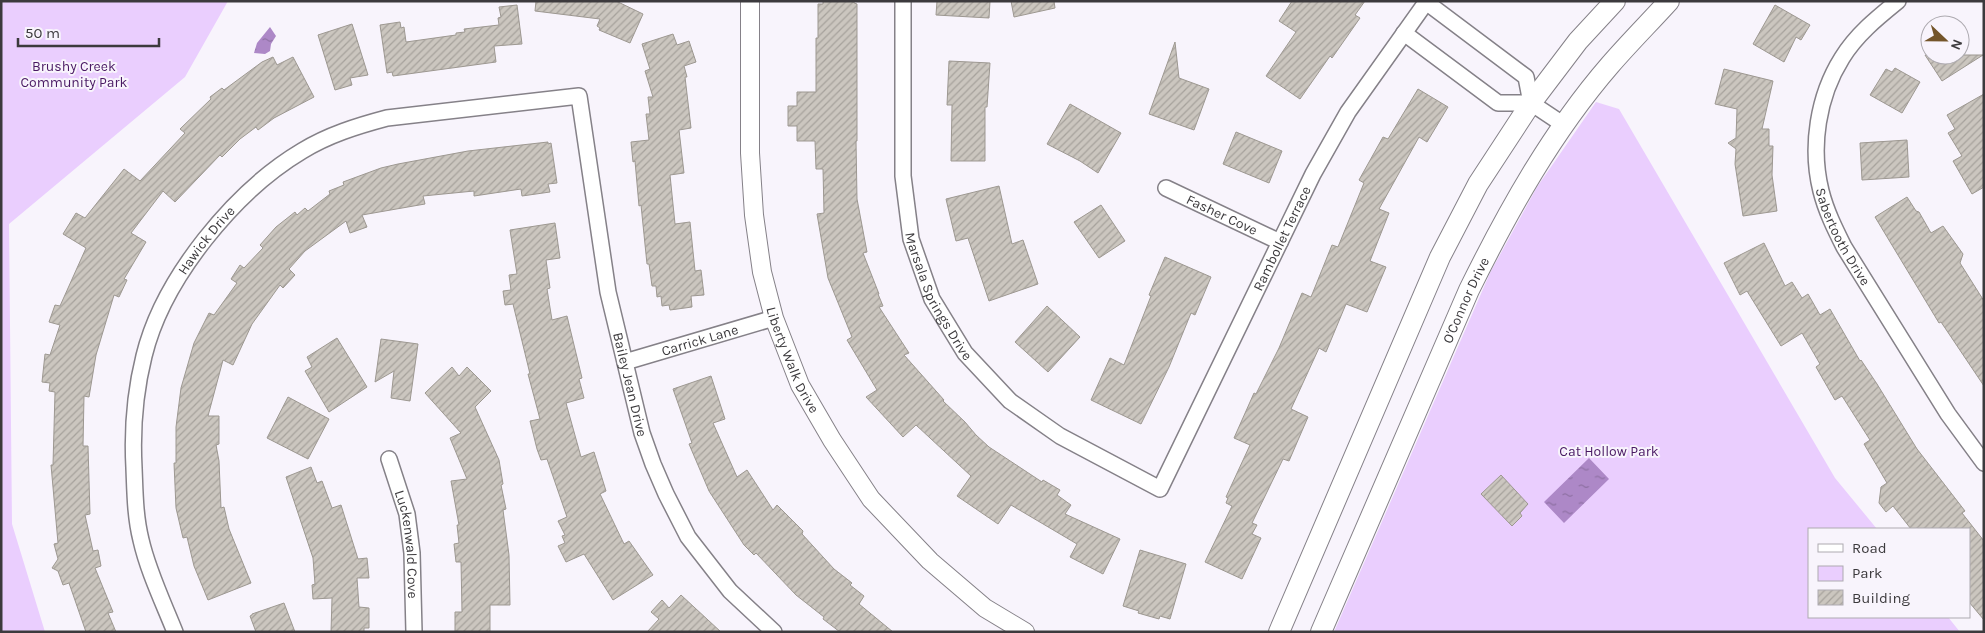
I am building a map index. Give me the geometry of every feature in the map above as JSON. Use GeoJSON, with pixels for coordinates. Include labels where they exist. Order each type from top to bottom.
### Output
{"type":"FeatureCollection","features":[{"type":"Feature","properties":{"kind":"main road"},"geometry":{"type":"LineString","coordinates":[[1279,632],[1440,258],[1478,184],[1531,103],[1578,41],[1615,1]]}},
{"type":"Feature","properties":{"kind":"main road","name":"O'Connor Drive"},"geometry":{"type":"LineString","coordinates":[[1321,632],[1469,290],[1515,202],[1564,125],[1609,66],[1669,1]]}},
{"type":"Feature","properties":{"kind":"street","name":"Liberty Walk Drive"},"geometry":{"type":"LineString","coordinates":[[750,1],[750,153],[754,215],[762,272],[774,318],[800,385],[832,440],[871,499],[930,561],[985,608],[1025,632]]}},
{"type":"Feature","properties":{"kind":"street","name":"Marsala Springs Drive"},"geometry":{"type":"LineString","coordinates":[[903,1],[903,176],[911,239],[932,299],[964,353],[1010,401],[1060,436],[1160,489]]}},
{"type":"Feature","properties":{"kind":"street","name":"Sabertooth Drive"},"geometry":{"type":"LineString","coordinates":[[1898,1],[1864,30],[1842,56],[1835,70],[1824,98],[1818,128],[1816,159],[1821,190],[1830,219],[1844,247],[1948,414],[1984,463]]}},
{"type":"Feature","properties":{"kind":"street","name":"Rambollet Terrace"},"geometry":{"type":"LineString","coordinates":[[1160,489],[1313,174],[1348,112],[1426,2]]}},
{"type":"Feature","properties":{"kind":"street"},"geometry":{"type":"LineString","coordinates":[[1426,2],[1526,77],[1531,103]]}},
{"type":"Feature","properties":{"kind":"street"},"geometry":{"type":"LineString","coordinates":[[1404,33],[1498,103],[1531,103],[1564,125]]}},
{"type":"Feature","properties":{"kind":"street","name":"Bailey Jean Drive"},"geometry":{"type":"LineString","coordinates":[[579,96],[608,292],[642,433],[653,464],[680,523],[693,544],[725,584],[768,630]]}},
{"type":"Feature","properties":{"kind":"street","name":"Hawick Drive"},"geometry":{"type":"LineString","coordinates":[[175,632],[151,573],[141,540],[135,506],[134,417],[144,355],[155,322],[170,291],[208,236],[253,188],[277,168],[303,150],[358,126],[387,118],[579,96]]}},
{"type":"Feature","properties":{"kind":"street","name":"Fasher Cove"},"geometry":{"type":"LineString","coordinates":[[1166,188],[1280,242]]}},
{"type":"Feature","properties":{"kind":"street","name":"Carrick Lane"},"geometry":{"type":"LineString","coordinates":[[625,362],[774,318]]}},
{"type":"Feature","properties":{"kind":"street","name":"Luckenwald Cove"},"geometry":{"type":"LineString","coordinates":[[389,459],[407,514],[411,543],[414,632]]}},
{"type":"Feature","properties":{"kind":"green space","name":"Brushy Creek Community Park"},"geometry":{"type":"Polygon","coordinates":[[[1,1],[228,1],[185,77],[9,224],[12,524],[45,632],[1,632],[1,1]]]}},
{"type":"Feature","properties":{"kind":"green space","name":"Cat Hollow Park"},"geometry":{"type":"Polygon","coordinates":[[[1596,102],[1619,109],[1835,478],[1876,528],[1808,528],[1808,618],[1949,618],[1960,632],[1334,632],[1490,273],[1537,187],[1596,102]]]}},
{"type":"Feature","properties":{"kind":"water"},"geometry":{"type":"Polygon","coordinates":[[[270,27],[276,36],[271,44],[270,51],[265,54],[254,53],[257,43],[270,27]]]}},
{"type":"Feature","properties":{"kind":"water"},"geometry":{"type":"Polygon","coordinates":[[[1589,458],[1609,479],[1564,523],[1544,502],[1589,458]]]}},
{"type":"Feature","properties":{"kind":"building"},"geometry":{"type":"Polygon","coordinates":[[[536,1],[616,1],[643,14],[630,43],[599,30],[600,28],[597,26],[600,19],[535,11],[536,1]]]}},
{"type":"Feature","properties":{"kind":"building"},"geometry":{"type":"Polygon","coordinates":[[[823,1],[854,1],[857,4],[857,199],[867,252],[863,253],[883,306],[879,307],[909,353],[904,355],[943,401],[976,435],[989,447],[1042,482],[1043,480],[1060,490],[1057,495],[1071,505],[1065,514],[1120,539],[1103,574],[1070,557],[1077,544],[1011,505],[998,524],[957,496],[971,476],[916,425],[903,437],[866,397],[877,390],[847,340],[852,337],[828,278],[817,214],[824,213],[823,169],[816,169],[815,141],[797,141],[797,126],[788,126],[788,106],[797,106],[797,92],[816,92],[818,4],[823,4],[823,1]]]}},
{"type":"Feature","properties":{"kind":"building"},"geometry":{"type":"Polygon","coordinates":[[[937,1],[990,1],[989,18],[936,15],[937,1]]]}},
{"type":"Feature","properties":{"kind":"building"},"geometry":{"type":"Polygon","coordinates":[[[1011,1],[1054,1],[1055,8],[1014,17],[1011,1]]]}},
{"type":"Feature","properties":{"kind":"building"},"geometry":{"type":"Polygon","coordinates":[[[1292,1],[1365,1],[1355,15],[1360,18],[1300,99],[1266,76],[1296,32],[1279,21],[1292,1]]]}},
{"type":"Feature","properties":{"kind":"building"},"geometry":{"type":"Polygon","coordinates":[[[517,5],[522,44],[494,46],[496,62],[393,76],[392,72],[387,73],[380,25],[400,22],[401,28],[404,27],[406,42],[456,35],[456,33],[465,32],[464,29],[499,25],[498,18],[501,17],[499,7],[517,5]]]}},
{"type":"Feature","properties":{"kind":"building"},"geometry":{"type":"Polygon","coordinates":[[[1775,5],[1810,25],[1801,40],[1796,37],[1784,62],[1753,44],[1775,5]]]}},
{"type":"Feature","properties":{"kind":"building"},"geometry":{"type":"Polygon","coordinates":[[[352,24],[368,75],[350,78],[352,85],[335,90],[318,35],[352,24]]]}},
{"type":"Feature","properties":{"kind":"building"},"geometry":{"type":"Polygon","coordinates":[[[673,34],[677,45],[689,41],[696,62],[684,66],[687,77],[685,77],[691,128],[679,130],[684,173],[670,175],[675,224],[690,222],[695,271],[701,270],[704,295],[691,296],[692,307],[670,310],[669,305],[662,306],[661,296],[657,297],[656,286],[652,286],[649,264],[647,264],[641,205],[639,206],[635,161],[633,162],[631,142],[649,140],[646,114],[650,114],[648,97],[653,97],[645,71],[650,69],[642,44],[673,34]]]}},
{"type":"Feature","properties":{"kind":"building"},"geometry":{"type":"Polygon","coordinates":[[[1175,42],[1179,78],[1209,89],[1194,130],[1149,114],[1175,42]]]}},
{"type":"Feature","properties":{"kind":"building"},"geometry":{"type":"Polygon","coordinates":[[[1970,55],[1983,55],[1970,63],[1970,55]]]}},
{"type":"Feature","properties":{"kind":"building"},"geometry":{"type":"Polygon","coordinates":[[[273,57],[277,65],[293,57],[314,97],[274,118],[258,130],[256,127],[240,139],[222,157],[220,155],[175,202],[163,191],[131,233],[146,242],[124,279],[127,280],[119,297],[114,295],[96,355],[89,397],[84,396],[83,446],[88,446],[90,514],[85,515],[93,551],[98,550],[101,566],[95,568],[113,612],[108,613],[116,632],[86,632],[69,583],[63,585],[58,571],[52,568],[58,559],[54,544],[58,543],[51,465],[53,465],[55,392],[49,391],[50,383],[42,382],[45,354],[50,355],[60,325],[49,322],[55,305],[60,306],[86,248],[63,234],[76,213],[85,218],[124,169],[140,181],[185,133],[180,129],[211,99],[210,97],[222,88],[224,90],[262,62],[273,57]]]}},
{"type":"Feature","properties":{"kind":"building"},"geometry":{"type":"Polygon","coordinates":[[[949,61],[990,63],[987,107],[985,107],[985,161],[951,161],[952,105],[947,105],[949,61]]]}},
{"type":"Feature","properties":{"kind":"building"},"geometry":{"type":"Polygon","coordinates":[[[1932,65],[1967,65],[1942,81],[1932,65]]]}},
{"type":"Feature","properties":{"kind":"building"},"geometry":{"type":"Polygon","coordinates":[[[1895,68],[1920,82],[1902,113],[1870,95],[1886,69],[1892,72],[1895,68]]]}},
{"type":"Feature","properties":{"kind":"building"},"geometry":{"type":"Polygon","coordinates":[[[1724,69],[1773,81],[1762,129],[1769,129],[1769,146],[1773,146],[1772,175],[1777,211],[1743,216],[1735,164],[1736,149],[1728,143],[1736,138],[1737,109],[1715,104],[1724,69]]]}},
{"type":"Feature","properties":{"kind":"building"},"geometry":{"type":"Polygon","coordinates":[[[1418,89],[1448,107],[1427,142],[1419,137],[1379,209],[1389,213],[1370,261],[1386,267],[1367,312],[1346,304],[1326,352],[1319,348],[1291,409],[1308,417],[1289,461],[1283,459],[1252,523],[1257,525],[1252,534],[1261,538],[1242,579],[1205,562],[1232,506],[1226,503],[1228,498],[1226,497],[1250,445],[1234,438],[1254,393],[1256,394],[1279,348],[1302,293],[1311,297],[1332,245],[1338,247],[1364,183],[1359,180],[1383,137],[1388,139],[1418,89]]]}},
{"type":"Feature","properties":{"kind":"building"},"geometry":{"type":"Polygon","coordinates":[[[1984,94],[1984,187],[1972,194],[1953,161],[1962,156],[1948,133],[1955,129],[1947,115],[1984,94]]]}},
{"type":"Feature","properties":{"kind":"building"},"geometry":{"type":"Polygon","coordinates":[[[1070,104],[1121,133],[1098,173],[1080,161],[1047,144],[1070,104]]]}},
{"type":"Feature","properties":{"kind":"building"},"geometry":{"type":"Polygon","coordinates":[[[1236,132],[1282,151],[1269,183],[1223,164],[1236,132]]]}},
{"type":"Feature","properties":{"kind":"building"},"geometry":{"type":"Polygon","coordinates":[[[1907,140],[1909,177],[1862,180],[1860,143],[1907,140]]]}},
{"type":"Feature","properties":{"kind":"building"},"geometry":{"type":"Polygon","coordinates":[[[548,142],[548,144],[551,143],[557,183],[548,184],[550,192],[522,196],[521,189],[474,196],[474,191],[423,196],[425,204],[362,215],[367,227],[350,233],[346,221],[305,251],[289,269],[295,275],[283,288],[280,285],[252,324],[233,365],[223,360],[208,416],[219,416],[219,444],[216,445],[219,461],[221,508],[224,507],[229,529],[251,583],[208,600],[194,566],[187,537],[183,538],[176,508],[174,463],[176,463],[176,427],[181,388],[194,343],[209,313],[214,315],[237,283],[231,279],[240,265],[244,268],[263,248],[260,245],[276,227],[295,212],[297,215],[305,208],[308,211],[330,194],[329,191],[344,185],[343,182],[398,164],[468,151],[548,142]]]}},
{"type":"Feature","properties":{"kind":"building"},"geometry":{"type":"Polygon","coordinates":[[[999,186],[1012,244],[1023,240],[1038,284],[989,301],[968,238],[956,241],[946,199],[999,186]]]}},
{"type":"Feature","properties":{"kind":"building"},"geometry":{"type":"Polygon","coordinates":[[[1907,197],[1916,211],[1919,212],[1931,233],[1943,226],[1963,254],[1960,263],[1984,301],[1984,386],[1941,322],[1939,323],[1875,217],[1907,197]]]}},
{"type":"Feature","properties":{"kind":"building"},"geometry":{"type":"Polygon","coordinates":[[[1101,205],[1125,241],[1099,258],[1074,222],[1101,205]]]}},
{"type":"Feature","properties":{"kind":"building"},"geometry":{"type":"Polygon","coordinates":[[[555,223],[560,258],[546,260],[550,288],[547,289],[552,320],[567,316],[582,378],[579,379],[584,398],[566,403],[581,457],[594,452],[606,491],[600,494],[624,544],[629,541],[653,575],[613,600],[584,554],[566,562],[558,546],[565,543],[562,536],[565,535],[558,521],[567,517],[547,459],[541,460],[537,449],[530,421],[540,419],[528,374],[530,374],[513,304],[505,305],[503,291],[511,290],[509,275],[517,274],[510,230],[555,223]]]}},
{"type":"Feature","properties":{"kind":"building"},"geometry":{"type":"Polygon","coordinates":[[[1764,243],[1785,286],[1792,282],[1802,298],[1808,294],[1820,315],[1830,309],[1860,361],[1877,384],[1917,449],[1965,511],[1962,513],[1984,541],[1984,620],[1970,603],[1970,528],[1910,528],[1893,506],[1886,512],[1879,503],[1881,487],[1887,483],[1864,444],[1870,440],[1842,396],[1835,400],[1816,367],[1820,364],[1802,333],[1781,346],[1747,291],[1740,295],[1724,263],[1764,243]]]}},
{"type":"Feature","properties":{"kind":"building"},"geometry":{"type":"Polygon","coordinates":[[[1165,257],[1211,277],[1195,315],[1191,313],[1169,367],[1141,424],[1091,400],[1110,358],[1124,365],[1165,257]]]}},
{"type":"Feature","properties":{"kind":"building"},"geometry":{"type":"Polygon","coordinates":[[[1047,306],[1080,337],[1048,372],[1015,342],[1047,306]]]}},
{"type":"Feature","properties":{"kind":"building"},"geometry":{"type":"Polygon","coordinates":[[[337,338],[367,387],[329,412],[305,371],[312,367],[307,357],[337,338]]]}},
{"type":"Feature","properties":{"kind":"building"},"geometry":{"type":"Polygon","coordinates":[[[381,339],[418,344],[410,401],[391,398],[394,371],[375,382],[381,339]]]}},
{"type":"Feature","properties":{"kind":"building"},"geometry":{"type":"Polygon","coordinates":[[[452,367],[459,376],[467,367],[491,391],[475,407],[499,460],[503,484],[501,485],[506,509],[503,510],[509,555],[510,605],[490,605],[490,632],[455,632],[455,612],[462,612],[461,562],[456,562],[454,544],[459,543],[457,525],[459,525],[451,481],[467,479],[450,438],[461,433],[425,393],[452,367]]]}},
{"type":"Feature","properties":{"kind":"building"},"geometry":{"type":"Polygon","coordinates":[[[711,376],[725,419],[713,423],[737,477],[747,470],[773,510],[777,505],[803,531],[802,534],[834,569],[852,583],[850,585],[864,596],[859,604],[893,632],[840,632],[796,595],[756,553],[754,555],[744,545],[709,491],[689,444],[692,443],[673,389],[711,376]]]}},
{"type":"Feature","properties":{"kind":"building"},"geometry":{"type":"Polygon","coordinates":[[[288,397],[329,419],[308,459],[267,438],[288,397]]]}},
{"type":"Feature","properties":{"kind":"building"},"geometry":{"type":"Polygon","coordinates":[[[311,467],[317,483],[322,481],[332,508],[341,505],[358,559],[367,558],[369,578],[357,578],[359,607],[369,608],[369,628],[364,628],[364,632],[331,632],[332,598],[313,599],[312,585],[315,584],[313,558],[286,477],[311,467]]]}},
{"type":"Feature","properties":{"kind":"building"},"geometry":{"type":"Polygon","coordinates":[[[1501,475],[1528,504],[1520,513],[1522,516],[1512,526],[1481,494],[1501,475]]]}},
{"type":"Feature","properties":{"kind":"building"},"geometry":{"type":"Polygon","coordinates":[[[1140,550],[1186,564],[1170,619],[1160,616],[1159,619],[1123,606],[1140,550]]]}},
{"type":"Feature","properties":{"kind":"building"},"geometry":{"type":"Polygon","coordinates":[[[681,595],[721,632],[647,632],[659,619],[651,612],[662,600],[669,608],[681,595]]]}},
{"type":"Feature","properties":{"kind":"building"},"geometry":{"type":"Polygon","coordinates":[[[284,603],[295,632],[256,632],[250,616],[284,603]]]}}]}
